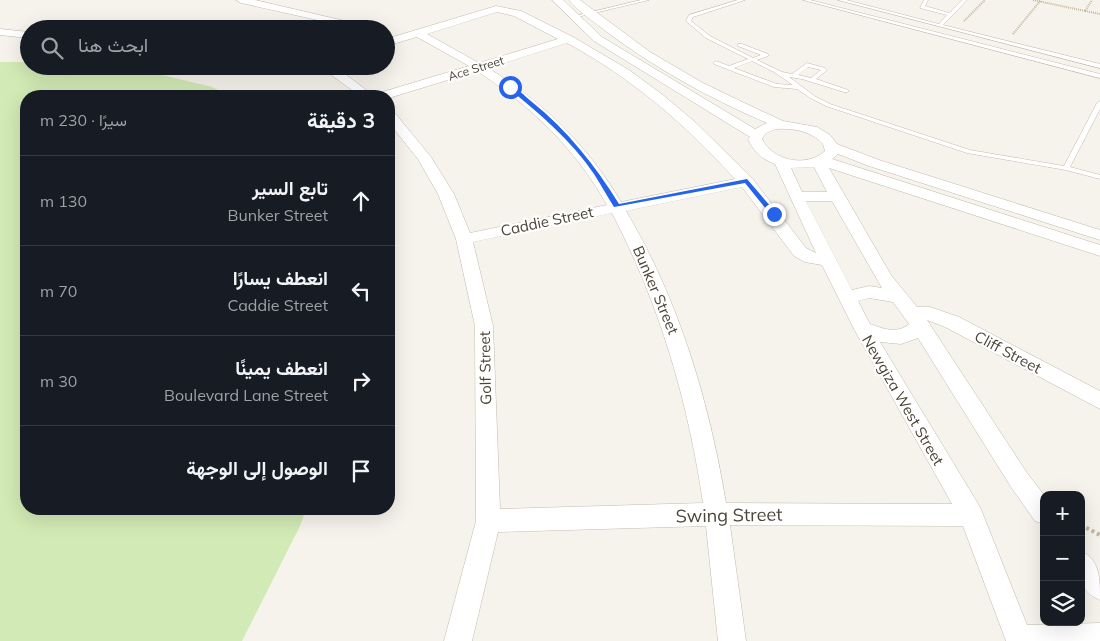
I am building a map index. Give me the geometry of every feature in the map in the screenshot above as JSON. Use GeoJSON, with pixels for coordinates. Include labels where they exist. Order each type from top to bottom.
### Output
{"type":"FeatureCollection","features":[{"type":"Feature","properties":{"kind":"street"},"geometry":{"type":"LineString","coordinates":[[242,0],[333,20]]}},
{"type":"Feature","properties":{"kind":"street"},"geometry":{"type":"LineString","coordinates":[[557,0],[573,17],[618,52],[716,109],[756,135]]}},
{"type":"Feature","properties":{"kind":"street"},"geometry":{"type":"LineString","coordinates":[[574,0],[590,14],[656,59],[740,106],[780,124],[814,130],[826,138],[833,147],[874,163],[1100,235]]}},
{"type":"Feature","properties":{"kind":"street"},"geometry":{"type":"LineString","coordinates":[[395,40],[490,10],[511,11],[569,39],[606,59],[659,97],[713,145],[747,181],[803,254],[827,260]]}},
{"type":"Feature","properties":{"kind":"street"},"geometry":{"type":"LineString","coordinates":[[0,32],[20,34]]}},
{"type":"Feature","properties":{"kind":"street","name":"Bunker Street"},"geometry":{"type":"LineString","coordinates":[[418,33],[480,67],[525,99],[568,139],[596,172],[617,206],[648,266],[675,333],[700,419],[718,514],[732,641]]}},
{"type":"Feature","properties":{"kind":"street","name":"Ace Street"},"geometry":{"type":"LineString","coordinates":[[395,92],[569,39]]}},
{"type":"Feature","properties":{"kind":"street"},"geometry":{"type":"LineString","coordinates":[[342,75],[360,90]]}},
{"type":"Feature","properties":{"kind":"street"},"geometry":{"type":"LineString","coordinates":[[716,109],[740,106]]}},
{"type":"Feature","properties":{"kind":"street","name":"Golf Street"},"geometry":{"type":"LineString","coordinates":[[395,122],[424,157],[446,194],[464,239],[484,326],[488,521],[458,641]]}},
{"type":"Feature","properties":{"kind":"street"},"geometry":{"type":"LineString","coordinates":[[780,124],[765,128],[756,135],[755,140],[759,149],[781,161],[797,164],[821,162],[1100,251]]}},
{"type":"Feature","properties":{"kind":"street"},"geometry":{"type":"LineString","coordinates":[[821,162],[832,152],[833,147]]}},
{"type":"Feature","properties":{"kind":"street","name":"Newgiza West Street"},"geometry":{"type":"LineString","coordinates":[[781,161],[800,205],[863,330],[971,515],[1020,640]]}},
{"type":"Feature","properties":{"kind":"street"},"geometry":{"type":"LineString","coordinates":[[821,162],[879,271],[916,319],[1019,480],[1040,508]]}},
{"type":"Feature","properties":{"kind":"street","name":"Caddie Street"},"geometry":{"type":"LineString","coordinates":[[464,239],[617,206],[747,181]]}},
{"type":"Feature","properties":{"kind":"street"},"geometry":{"type":"LineString","coordinates":[[774,214],[800,205],[838,196]]}},
{"type":"Feature","properties":{"kind":"street"},"geometry":{"type":"LineString","coordinates":[[847,298],[870,292],[898,297]]}},
{"type":"Feature","properties":{"kind":"street","name":"Cliff Street"},"geometry":{"type":"LineString","coordinates":[[916,319],[930,314],[952,322],[1100,401]]}},
{"type":"Feature","properties":{"kind":"street"},"geometry":{"type":"LineString","coordinates":[[863,330],[884,337],[904,337],[914,332],[916,319]]}},
{"type":"Feature","properties":{"kind":"street","name":"Swing Street"},"geometry":{"type":"LineString","coordinates":[[488,521],[718,514],[971,515]]}},
{"type":"Feature","properties":{"kind":"street"},"geometry":{"type":"LineString","coordinates":[[1085,567],[1100,587]]}},
{"type":"Feature","properties":{"kind":"street"},"geometry":{"type":"LineString","coordinates":[[1020,640],[1100,637]]}},
{"type":"Feature","properties":{"kind":"lane"},"geometry":{"type":"LineString","coordinates":[[573,17],[647,0]]}},
{"type":"Feature","properties":{"kind":"lane"},"geometry":{"type":"LineString","coordinates":[[742,0],[691,16],[688,21],[752,61],[780,74],[808,96],[834,108],[970,152],[1066,168],[1100,177]]}},
{"type":"Feature","properties":{"kind":"lane"},"geometry":{"type":"LineString","coordinates":[[805,0],[1100,76]]}},
{"type":"Feature","properties":{"kind":"lane"},"geometry":{"type":"LineString","coordinates":[[840,0],[1100,66]]}},
{"type":"Feature","properties":{"kind":"lane"},"geometry":{"type":"LineString","coordinates":[[926,0],[921,6],[951,15]]}},
{"type":"Feature","properties":{"kind":"lane"},"geometry":{"type":"LineString","coordinates":[[940,25],[965,0]]}},
{"type":"Feature","properties":{"kind":"lane"},"geometry":{"type":"LineString","coordinates":[[921,20],[931,10]]}},
{"type":"Feature","properties":{"kind":"lane"},"geometry":{"type":"LineString","coordinates":[[730,67],[752,61],[766,54],[740,45]]}},
{"type":"Feature","properties":{"kind":"lane"},"geometry":{"type":"LineString","coordinates":[[716,63],[776,86],[797,87]]}},
{"type":"Feature","properties":{"kind":"lane"},"geometry":{"type":"LineString","coordinates":[[794,76],[808,65],[823,68],[824,70],[812,80]]}},
{"type":"Feature","properties":{"kind":"lane"},"geometry":{"type":"LineString","coordinates":[[780,74],[812,80],[846,91]]}},
{"type":"Feature","properties":{"kind":"lane"},"geometry":{"type":"LineString","coordinates":[[1066,168],[1100,103]]}},
{"type":"Feature","properties":{"kind":"path"},"geometry":{"type":"LineString","coordinates":[[955,29],[950,24],[955,20],[965,22],[985,0]]}},
{"type":"Feature","properties":{"kind":"path"},"geometry":{"type":"LineString","coordinates":[[1032,0],[1100,14]]}},
{"type":"Feature","properties":{"kind":"path"},"geometry":{"type":"LineString","coordinates":[[1085,11],[1092,0]]}},
{"type":"Feature","properties":{"kind":"path"},"geometry":{"type":"LineString","coordinates":[[1007,42],[1040,1]]}},
{"type":"Feature","properties":{"kind":"path"},"geometry":{"type":"LineString","coordinates":[[1085,527],[1100,535]]}},
{"type":"Feature","properties":{"kind":"green space"},"geometry":{"type":"Polygon","coordinates":[[[0,62],[20,62],[20,75],[162,75],[212,87],[218,90],[20,90],[20,515],[304,515],[300,526],[242,641],[0,641],[0,62]]]}},
{"type":"Feature","properties":{"kind":"route"},"geometry":{"type":"LineString","coordinates":[[510,87],[540,111],[568,139],[596,172],[617,206],[747,181],[774,214]]}}]}
